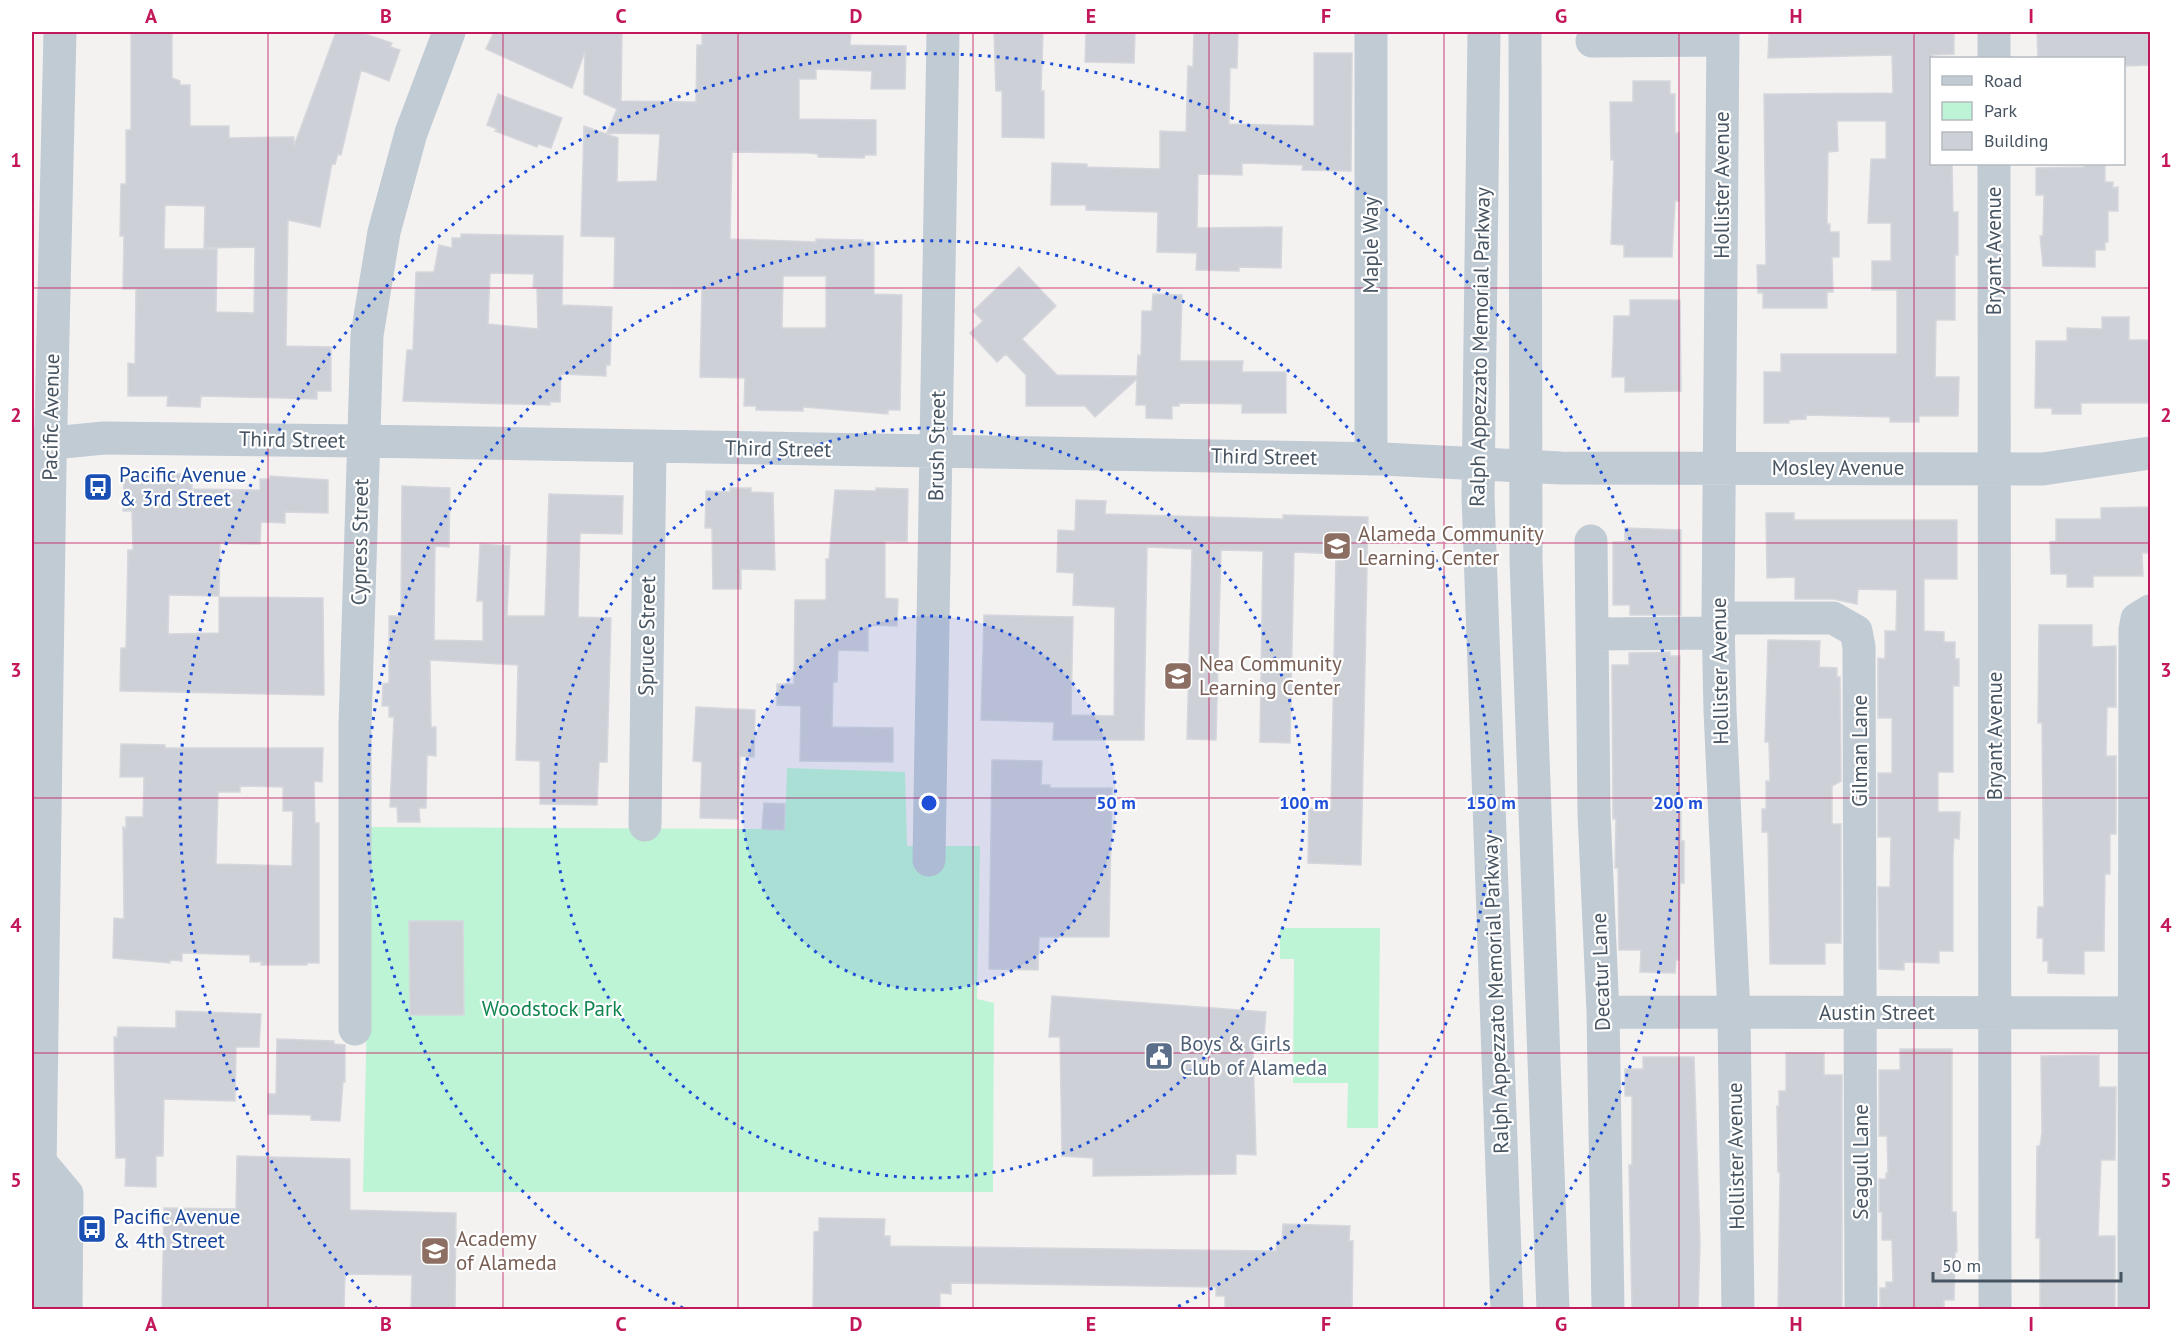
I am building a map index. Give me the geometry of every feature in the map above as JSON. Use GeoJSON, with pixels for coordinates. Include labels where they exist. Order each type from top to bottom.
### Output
{"type":"FeatureCollection","features":[{"type":"Feature","properties":{"kind":"street","name":"Pacific Avenue"},"geometry":{"type":"LineString","coordinates":[[38,1310],[35,1166],[44,125],[60,32]]}},
{"type":"Feature","properties":{"kind":"street","name":"Cypress Street"},"geometry":{"type":"LineString","coordinates":[[355,1029],[355,747],[362,441],[367,335],[384,232],[411,133],[449,32]]}},
{"type":"Feature","properties":{"kind":"street","name":"Brush Street"},"geometry":{"type":"LineString","coordinates":[[928,860],[943,32]]}},
{"type":"Feature","properties":{"kind":"street","name":"Maple Way"},"geometry":{"type":"LineString","coordinates":[[1371,32],[1371,459]]}},
{"type":"Feature","properties":{"kind":"street","name":"Ralph Appezzato Memorial Parkway"},"geometry":{"type":"LineString","coordinates":[[1484,32],[1478,463],[1507,1310]]}},
{"type":"Feature","properties":{"kind":"street","name":"Ralph Appezzato Memorial Parkway"},"geometry":{"type":"LineString","coordinates":[[1525,32],[1525,465],[1539,985],[1553,1310]]}},
{"type":"Feature","properties":{"kind":"street"},"geometry":{"type":"LineString","coordinates":[[1994,32],[1994,57]]}},
{"type":"Feature","properties":{"kind":"street"},"geometry":{"type":"LineString","coordinates":[[1592,42],[1723,36]]}},
{"type":"Feature","properties":{"kind":"street","name":"Hollister Avenue"},"geometry":{"type":"LineString","coordinates":[[1723,36],[1718,467],[1719,711],[1734,1014],[1738,1310]]}},
{"type":"Feature","properties":{"kind":"street","name":"Bryant Avenue"},"geometry":{"type":"LineString","coordinates":[[1994,165],[1995,1310]]}},
{"type":"Feature","properties":{"kind":"street","name":"Third Street"},"geometry":{"type":"LineString","coordinates":[[41,444],[104,438],[362,441],[650,448],[1371,459],[1525,465]]}},
{"type":"Feature","properties":{"kind":"street","name":"Spruce Street"},"geometry":{"type":"LineString","coordinates":[[645,825],[650,448]]}},
{"type":"Feature","properties":{"kind":"street","name":"Mosley Avenue"},"geometry":{"type":"LineString","coordinates":[[1525,465],[1561,468],[2043,469],[2151,453]]}},
{"type":"Feature","properties":{"kind":"street","name":"Decatur Lane"},"geometry":{"type":"LineString","coordinates":[[1591,541],[1594,813],[1603,1012],[1608,1310]]}},
{"type":"Feature","properties":{"kind":"street"},"geometry":{"type":"LineString","coordinates":[[2134,1310],[2142,1013],[2135,630],[2137,619],[2151,611]]}},
{"type":"Feature","properties":{"kind":"street","name":"Gilman Lane"},"geometry":{"type":"LineString","coordinates":[[1718,625],[1833,618],[1856,631],[1859,647],[1860,1014]]}},
{"type":"Feature","properties":{"kind":"street"},"geometry":{"type":"LineString","coordinates":[[1592,634],[1718,625]]}},
{"type":"Feature","properties":{"kind":"street","name":"Austin Street"},"geometry":{"type":"LineString","coordinates":[[1603,1012],[2142,1013]]}},
{"type":"Feature","properties":{"kind":"street","name":"Seagull Lane"},"geometry":{"type":"LineString","coordinates":[[1860,1014],[1861,1310]]}},
{"type":"Feature","properties":{"kind":"street"},"geometry":{"type":"LineString","coordinates":[[35,1166],[67,1194],[66,1310]]}},
{"type":"Feature","properties":{"kind":"green space","name":"Woodstock Park"},"geometry":{"type":"Polygon","coordinates":[[[787,768],[905,772],[907,846],[980,846],[977,999],[994,1003],[993,1192],[363,1192],[371,827],[785,829],[787,768]]]}},
{"type":"Feature","properties":{"kind":"green space"},"geometry":{"type":"Polygon","coordinates":[[[1280,928],[1380,928],[1378,1128],[1347,1128],[1348,1083],[1293,1083],[1294,959],[1280,959],[1280,928]]]}},
{"type":"Feature","properties":{"kind":"building"},"geometry":{"type":"Polygon","coordinates":[[[131,32],[172,32],[172,78],[180,81],[180,85],[190,85],[190,126],[229,126],[229,138],[294,137],[294,146],[336,32],[359,32],[392,43],[390,47],[400,50],[389,81],[361,70],[341,155],[338,154],[335,164],[332,163],[320,227],[288,220],[286,346],[331,347],[331,391],[317,391],[317,399],[201,396],[200,407],[167,406],[168,396],[128,396],[128,363],[135,364],[136,289],[123,289],[124,236],[120,236],[121,184],[126,184],[126,130],[131,130],[131,32]],[[165,205],[164,249],[217,249],[216,312],[254,313],[255,247],[204,248],[205,206],[165,205]]]}},
{"type":"Feature","properties":{"kind":"building"},"geometry":{"type":"Polygon","coordinates":[[[494,32],[622,32],[621,101],[696,102],[697,45],[702,45],[702,32],[851,32],[850,45],[906,46],[905,89],[871,89],[872,71],[816,69],[816,79],[799,79],[799,119],[876,120],[876,155],[865,155],[864,158],[818,157],[818,154],[807,153],[732,152],[730,239],[874,242],[874,294],[902,295],[900,410],[888,410],[888,414],[803,407],[803,411],[756,410],[756,406],[744,406],[745,378],[700,377],[702,289],[614,288],[615,237],[581,236],[584,126],[618,138],[617,182],[657,181],[660,134],[607,133],[617,109],[584,94],[585,51],[572,88],[486,49],[494,32]],[[783,276],[782,328],[826,328],[826,276],[783,276]]]}},
{"type":"Feature","properties":{"kind":"building"},"geometry":{"type":"Polygon","coordinates":[[[994,32],[1043,32],[1041,91],[1044,91],[1044,138],[1002,137],[1002,91],[996,91],[994,32]]]}},
{"type":"Feature","properties":{"kind":"building"},"geometry":{"type":"Polygon","coordinates":[[[1086,32],[1135,32],[1134,63],[1085,62],[1086,32]]]}},
{"type":"Feature","properties":{"kind":"building"},"geometry":{"type":"Polygon","coordinates":[[[1194,32],[1238,32],[1237,68],[1230,68],[1229,124],[1314,126],[1314,53],[1352,53],[1351,171],[1302,170],[1303,165],[1242,163],[1242,175],[1198,174],[1197,228],[1282,227],[1281,268],[1239,267],[1239,271],[1196,270],[1197,253],[1157,252],[1158,212],[1086,210],[1086,205],[1051,205],[1052,163],[1087,164],[1087,167],[1160,169],[1160,131],[1186,132],[1188,66],[1193,67],[1194,32]]]}},
{"type":"Feature","properties":{"kind":"building"},"geometry":{"type":"Polygon","coordinates":[[[1769,32],[1954,32],[1954,54],[1930,57],[1930,165],[1952,165],[1953,212],[1958,212],[1958,255],[1955,255],[1955,320],[1936,320],[1935,377],[1959,377],[1958,416],[1919,416],[1919,422],[1890,422],[1890,417],[1806,415],[1806,419],[1789,420],[1789,423],[1764,423],[1764,372],[1781,372],[1781,354],[1897,354],[1897,290],[1872,290],[1872,261],[1891,261],[1891,223],[1868,223],[1871,159],[1886,159],[1886,121],[1837,121],[1838,151],[1828,152],[1827,224],[1830,224],[1830,232],[1839,232],[1839,257],[1832,257],[1833,292],[1827,292],[1827,308],[1763,308],[1763,293],[1758,293],[1757,265],[1766,265],[1764,94],[1893,93],[1892,55],[1768,58],[1769,32]]]}},
{"type":"Feature","properties":{"kind":"building"},"geometry":{"type":"Polygon","coordinates":[[[2037,32],[2151,34],[2151,65],[2125,66],[2125,57],[2038,57],[2037,32]]]}},
{"type":"Feature","properties":{"kind":"building"},"geometry":{"type":"Polygon","coordinates":[[[1633,81],[1670,81],[1670,94],[1675,94],[1675,133],[1679,133],[1679,201],[1675,201],[1672,257],[1624,257],[1624,245],[1611,244],[1614,160],[1611,160],[1610,102],[1633,102],[1633,81]]]}},
{"type":"Feature","properties":{"kind":"building"},"geometry":{"type":"Polygon","coordinates":[[[498,94],[562,118],[551,148],[538,144],[537,147],[495,131],[497,129],[487,125],[498,94]]]}},
{"type":"Feature","properties":{"kind":"building"},"geometry":{"type":"Polygon","coordinates":[[[2084,165],[2105,165],[2105,182],[2113,182],[2113,188],[2118,187],[2118,211],[2108,211],[2108,242],[2105,242],[2105,250],[2095,250],[2095,267],[2043,266],[2040,236],[2043,236],[2044,195],[2036,195],[2036,168],[2084,167],[2084,165]]]}},
{"type":"Feature","properties":{"kind":"building"},"geometry":{"type":"Polygon","coordinates":[[[461,234],[563,236],[562,305],[612,307],[610,365],[606,365],[606,376],[561,374],[560,402],[550,402],[550,405],[403,401],[407,350],[413,350],[416,272],[434,272],[439,245],[452,248],[452,238],[461,238],[461,234]],[[490,273],[488,324],[538,329],[537,288],[533,288],[534,274],[490,273]]]}},
{"type":"Feature","properties":{"kind":"building"},"geometry":{"type":"Polygon","coordinates":[[[1019,267],[1056,306],[1022,339],[1057,375],[1137,376],[1138,355],[1141,356],[1142,311],[1152,311],[1153,294],[1182,295],[1180,361],[1243,361],[1242,372],[1286,372],[1286,413],[1242,413],[1242,404],[1179,403],[1179,406],[1172,406],[1172,419],[1146,418],[1146,405],[1136,405],[1137,379],[1095,417],[1085,406],[1026,406],[1026,375],[1006,354],[997,362],[970,333],[983,321],[973,311],[1019,267]]]}},
{"type":"Feature","properties":{"kind":"building"},"geometry":{"type":"Polygon","coordinates":[[[1630,300],[1680,300],[1681,391],[1625,392],[1625,377],[1612,377],[1614,316],[1630,316],[1630,300]]]}},
{"type":"Feature","properties":{"kind":"building"},"geometry":{"type":"Polygon","coordinates":[[[2102,317],[2129,317],[2129,340],[2151,340],[2151,403],[2081,403],[2081,414],[2052,414],[2052,408],[2035,408],[2036,341],[2067,341],[2067,328],[2102,329],[2102,317]]]}},
{"type":"Feature","properties":{"kind":"building"},"geometry":{"type":"Polygon","coordinates":[[[135,472],[181,474],[181,477],[192,478],[192,489],[260,490],[260,479],[270,479],[270,476],[328,480],[328,513],[285,512],[285,523],[261,522],[260,544],[220,543],[219,596],[169,595],[168,634],[219,633],[219,597],[323,598],[324,695],[120,691],[121,648],[126,648],[128,550],[133,550],[132,511],[123,511],[124,476],[134,476],[135,472]]]}},
{"type":"Feature","properties":{"kind":"building"},"geometry":{"type":"Polygon","coordinates":[[[402,486],[450,488],[449,547],[435,546],[434,640],[483,641],[483,601],[477,601],[480,544],[510,546],[507,616],[545,616],[549,494],[623,496],[622,534],[580,533],[578,617],[611,618],[607,762],[599,762],[597,805],[540,804],[540,761],[516,760],[518,665],[430,660],[431,727],[436,727],[436,756],[427,755],[426,808],[419,808],[420,822],[398,822],[397,807],[390,807],[394,717],[389,717],[389,706],[382,706],[383,684],[389,683],[389,616],[401,616],[402,486]]]}},
{"type":"Feature","properties":{"kind":"building"},"geometry":{"type":"Polygon","coordinates":[[[730,488],[751,488],[751,492],[773,493],[775,570],[741,569],[741,589],[713,589],[712,528],[705,528],[706,491],[730,492],[730,488]]]}},
{"type":"Feature","properties":{"kind":"building"},"geometry":{"type":"Polygon","coordinates":[[[876,488],[908,489],[907,542],[885,541],[885,598],[898,599],[897,626],[868,625],[868,651],[838,650],[837,682],[833,682],[832,727],[893,728],[893,762],[800,761],[801,706],[777,705],[777,684],[794,684],[795,600],[826,600],[826,559],[829,559],[835,490],[876,491],[876,488]]]}},
{"type":"Feature","properties":{"kind":"building"},"geometry":{"type":"Polygon","coordinates":[[[1076,500],[1106,501],[1105,514],[1283,519],[1283,515],[1368,517],[1361,865],[1308,863],[1309,808],[1331,809],[1336,554],[1294,552],[1290,743],[1260,742],[1263,551],[1221,550],[1216,740],[1187,739],[1192,549],[1147,547],[1144,740],[1053,740],[1054,722],[981,720],[984,615],[1073,617],[1071,715],[1114,716],[1115,607],[1073,605],[1074,573],[1057,572],[1058,530],[1075,531],[1076,500]]]}},
{"type":"Feature","properties":{"kind":"building"},"geometry":{"type":"Polygon","coordinates":[[[2151,507],[2151,553],[2142,553],[2143,576],[2093,576],[2093,587],[2067,587],[2067,574],[2051,574],[2050,542],[2056,541],[2056,519],[2101,519],[2101,508],[2151,507]]]}},
{"type":"Feature","properties":{"kind":"building"},"geometry":{"type":"Polygon","coordinates":[[[1766,513],[1794,513],[1794,520],[1957,520],[1957,579],[1924,579],[1924,631],[1944,632],[1944,642],[1955,642],[1955,659],[1959,659],[1959,686],[1953,686],[1953,772],[1938,772],[1938,812],[1960,812],[1959,839],[1954,838],[1953,854],[1953,951],[1939,951],[1939,963],[1904,962],[1904,970],[1879,969],[1878,887],[1890,887],[1891,837],[1878,837],[1878,773],[1892,773],[1892,718],[1878,718],[1878,658],[1885,659],[1885,631],[1896,631],[1897,590],[1858,589],[1857,604],[1833,599],[1795,599],[1795,577],[1767,578],[1766,513]]]}},
{"type":"Feature","properties":{"kind":"building"},"geometry":{"type":"Polygon","coordinates":[[[1625,528],[1681,530],[1681,615],[1630,615],[1630,605],[1613,605],[1613,542],[1625,542],[1625,528]]]}},
{"type":"Feature","properties":{"kind":"building"},"geometry":{"type":"Polygon","coordinates":[[[2039,625],[2092,625],[2092,647],[2116,646],[2116,707],[2107,707],[2106,756],[2116,756],[2116,834],[2110,834],[2110,874],[2105,874],[2104,951],[2084,951],[2084,974],[2048,973],[2048,961],[2043,961],[2043,938],[2037,938],[2038,907],[2044,907],[2042,723],[2038,723],[2039,625]]]}},
{"type":"Feature","properties":{"kind":"building"},"geometry":{"type":"Polygon","coordinates":[[[1768,640],[1820,641],[1819,667],[1837,668],[1837,677],[1840,677],[1841,781],[1832,786],[1832,824],[1841,824],[1841,943],[1825,943],[1825,964],[1770,964],[1768,832],[1762,832],[1762,809],[1766,809],[1766,781],[1770,781],[1769,742],[1765,742],[1768,640]]]}},
{"type":"Feature","properties":{"kind":"building"},"geometry":{"type":"Polygon","coordinates":[[[1670,652],[1670,656],[1680,656],[1678,806],[1681,805],[1681,841],[1684,841],[1684,883],[1680,883],[1679,960],[1676,960],[1675,973],[1640,972],[1641,950],[1619,950],[1618,868],[1615,868],[1616,819],[1613,819],[1612,665],[1629,665],[1629,653],[1670,652]]]}},
{"type":"Feature","properties":{"kind":"building"},"geometry":{"type":"Polygon","coordinates":[[[696,707],[755,710],[754,757],[740,756],[738,819],[700,818],[702,762],[693,761],[696,707]]]}},
{"type":"Feature","properties":{"kind":"building"},"geometry":{"type":"Polygon","coordinates":[[[121,744],[165,745],[165,748],[323,748],[322,782],[314,781],[315,823],[319,823],[319,963],[261,965],[262,962],[250,962],[250,955],[182,953],[182,961],[170,960],[170,963],[113,958],[114,918],[124,919],[123,827],[126,828],[126,817],[143,817],[144,777],[120,777],[121,744]],[[240,786],[240,792],[218,792],[216,864],[292,866],[293,811],[283,811],[283,787],[240,786]]]}},
{"type":"Feature","properties":{"kind":"building"},"geometry":{"type":"Polygon","coordinates":[[[992,760],[1042,761],[1041,785],[1050,785],[1050,788],[1112,788],[1109,937],[1039,937],[1038,970],[989,969],[992,760]]]}},
{"type":"Feature","properties":{"kind":"building"},"geometry":{"type":"Polygon","coordinates":[[[764,803],[785,804],[784,830],[762,829],[764,803]]]}},
{"type":"Feature","properties":{"kind":"building"},"geometry":{"type":"Polygon","coordinates":[[[409,921],[463,921],[464,1015],[410,1015],[409,921]]]}},
{"type":"Feature","properties":{"kind":"building","name":"Boys & Girls Club of Alameda"},"geometry":{"type":"Polygon","coordinates":[[[1052,996],[1266,1012],[1263,1051],[1253,1051],[1256,1155],[1236,1154],[1236,1174],[1093,1176],[1093,1158],[1062,1156],[1060,1037],[1049,1037],[1052,996]]]}},
{"type":"Feature","properties":{"kind":"building"},"geometry":{"type":"Polygon","coordinates":[[[176,1011],[261,1014],[259,1047],[236,1047],[235,1101],[164,1099],[163,1156],[156,1156],[156,1187],[125,1186],[126,1158],[116,1158],[114,1037],[117,1037],[118,1027],[176,1028],[176,1011]]]}},
{"type":"Feature","properties":{"kind":"building"},"geometry":{"type":"Polygon","coordinates":[[[277,1039],[334,1041],[334,1044],[345,1045],[345,1082],[343,1082],[340,1121],[311,1120],[311,1115],[268,1114],[268,1094],[276,1094],[277,1039]]]}},
{"type":"Feature","properties":{"kind":"building"},"geometry":{"type":"Polygon","coordinates":[[[1900,1049],[1952,1049],[1952,1212],[1956,1212],[1957,1252],[1955,1252],[1954,1300],[1944,1300],[1944,1310],[1880,1310],[1880,1288],[1886,1288],[1886,1282],[1893,1282],[1892,1240],[1882,1240],[1882,1212],[1879,1212],[1879,1179],[1886,1179],[1886,1173],[1888,1173],[1887,1136],[1879,1136],[1879,1070],[1900,1070],[1900,1049]]]}},
{"type":"Feature","properties":{"kind":"building"},"geometry":{"type":"Polygon","coordinates":[[[1786,1053],[1824,1053],[1824,1075],[1842,1075],[1842,1309],[1778,1310],[1780,1172],[1778,1172],[1777,1106],[1779,1106],[1779,1091],[1786,1091],[1786,1053]]]}},
{"type":"Feature","properties":{"kind":"building"},"geometry":{"type":"Polygon","coordinates":[[[2099,1055],[2099,1087],[2116,1087],[2115,1160],[2101,1160],[2098,1236],[2115,1236],[2115,1310],[2040,1310],[2040,1238],[2036,1238],[2037,1146],[2040,1146],[2042,1132],[2041,1056],[2099,1055]]]}},
{"type":"Feature","properties":{"kind":"building"},"geometry":{"type":"Polygon","coordinates":[[[1643,1057],[1694,1057],[1700,1244],[1698,1310],[1632,1310],[1629,1165],[1632,1165],[1632,1096],[1625,1096],[1625,1069],[1643,1069],[1643,1057]]]}},
{"type":"Feature","properties":{"kind":"building"},"geometry":{"type":"Polygon","coordinates":[[[237,1156],[350,1159],[350,1210],[456,1213],[455,1310],[411,1310],[412,1275],[345,1274],[344,1310],[162,1310],[164,1208],[236,1209],[237,1156]]]}},
{"type":"Feature","properties":{"kind":"building"},"geometry":{"type":"Polygon","coordinates":[[[819,1218],[885,1219],[884,1236],[890,1236],[890,1246],[1276,1251],[1277,1241],[1282,1241],[1283,1224],[1350,1226],[1349,1241],[1353,1241],[1352,1310],[1225,1310],[1225,1296],[1216,1296],[1216,1287],[951,1283],[951,1294],[940,1293],[940,1310],[813,1310],[814,1232],[819,1231],[819,1218]]]}},
{"type":"Feature","properties":{"kind":"place","name":"Pacific Avenue & 3rd Street"},"geometry":{"type":"Point","coordinates":[98,487]}},
{"type":"Feature","properties":{"kind":"place","name":"Alameda Community Learning Center"},"geometry":{"type":"Point","coordinates":[1337,546]}},
{"type":"Feature","properties":{"kind":"place","name":"Nea Community Learning Center"},"geometry":{"type":"Point","coordinates":[1178,676]}},
{"type":"Feature","properties":{"kind":"place","name":"Boys & Girls Club of Alameda"},"geometry":{"type":"Point","coordinates":[1159,1056]}},
{"type":"Feature","properties":{"kind":"place","name":"Pacific Avenue & 4th Street"},"geometry":{"type":"Point","coordinates":[92,1229]}},
{"type":"Feature","properties":{"kind":"place","name":"Academy of Alameda"},"geometry":{"type":"Point","coordinates":[435,1251]}}]}
